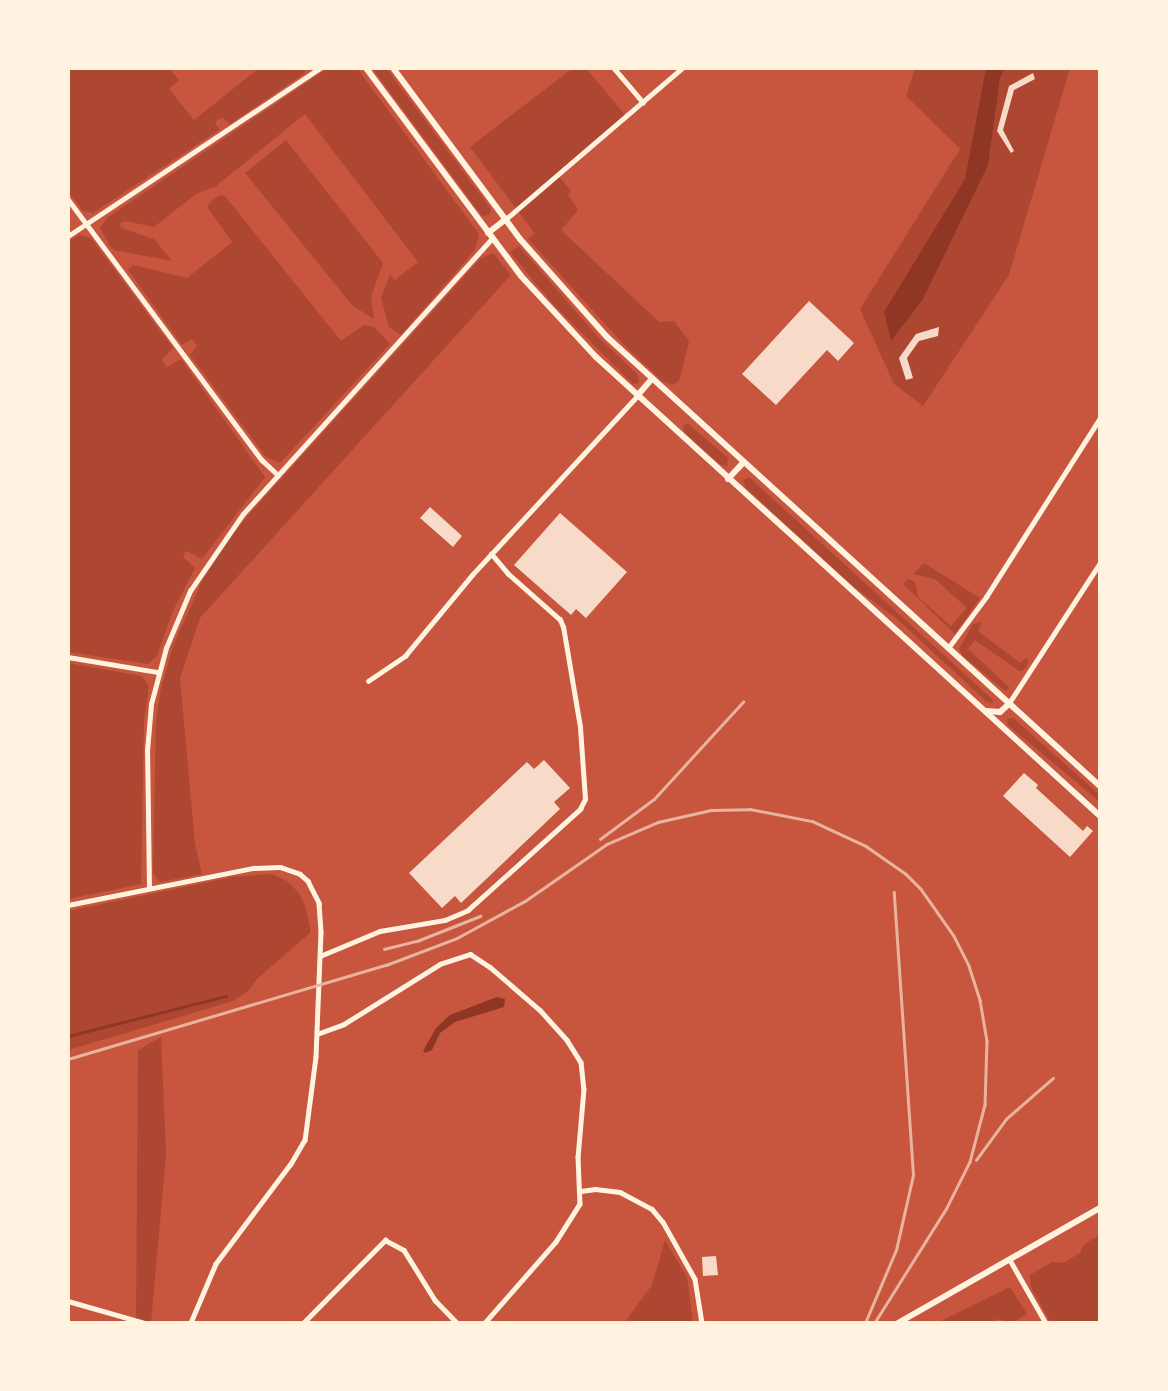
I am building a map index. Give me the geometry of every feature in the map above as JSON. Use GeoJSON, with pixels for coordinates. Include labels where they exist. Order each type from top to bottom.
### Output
{"type":"FeatureCollection","features":[{"type":"Feature","properties":{"kind":"main road"},"geometry":{"type":"LineString","coordinates":[[366,68],[490,236],[558,318],[637,396],[1100,816]]}},
{"type":"Feature","properties":{"kind":"main road"},"geometry":{"type":"LineString","coordinates":[[393,68],[506,219],[581,310],[743,463],[1100,786]]}},
{"type":"Feature","properties":{"kind":"main road"},"geometry":{"type":"LineString","coordinates":[[490,236],[506,219]]}},
{"type":"Feature","properties":{"kind":"main road"},"geometry":{"type":"LineString","coordinates":[[637,396],[652,379]]}},
{"type":"Feature","properties":{"kind":"main road"},"geometry":{"type":"LineString","coordinates":[[728,479],[743,463]]}},
{"type":"Feature","properties":{"kind":"main road"},"geometry":{"type":"LineString","coordinates":[[980,709],[1000,712],[1009,704]]}},
{"type":"Feature","properties":{"kind":"main road"},"geometry":{"type":"LineString","coordinates":[[898,1323],[1100,1208]]}},
{"type":"Feature","properties":{"kind":"street"},"geometry":{"type":"LineString","coordinates":[[68,236],[320,68]]}},
{"type":"Feature","properties":{"kind":"street"},"geometry":{"type":"LineString","coordinates":[[614,68],[643,102]]}},
{"type":"Feature","properties":{"kind":"street"},"geometry":{"type":"LineString","coordinates":[[506,219],[682,68]]}},
{"type":"Feature","properties":{"kind":"street"},"geometry":{"type":"LineString","coordinates":[[68,199],[262,460],[278,475]]}},
{"type":"Feature","properties":{"kind":"street"},"geometry":{"type":"LineString","coordinates":[[149,888],[148,751],[151,704],[158,672],[175,622],[207,561],[230,529],[490,236]]}},
{"type":"Feature","properties":{"kind":"street"},"geometry":{"type":"LineString","coordinates":[[368,681],[405,656],[491,554],[637,396]]}},
{"type":"Feature","properties":{"kind":"street"},"geometry":{"type":"LineString","coordinates":[[947,649],[986,597],[1100,418]]}},
{"type":"Feature","properties":{"kind":"street"},"geometry":{"type":"LineString","coordinates":[[320,956],[380,931],[445,920],[468,910],[580,809],[585,799],[580,727],[563,627],[560,620],[508,574],[491,554]]}},
{"type":"Feature","properties":{"kind":"street"},"geometry":{"type":"LineString","coordinates":[[1009,704],[1100,563]]}},
{"type":"Feature","properties":{"kind":"street"},"geometry":{"type":"LineString","coordinates":[[68,657],[158,672]]}},
{"type":"Feature","properties":{"kind":"street"},"geometry":{"type":"LineString","coordinates":[[68,905],[254,868],[290,869],[308,881],[319,903],[317,1034],[305,1140],[291,1164],[216,1264],[191,1323]]}},
{"type":"Feature","properties":{"kind":"street"},"geometry":{"type":"LineString","coordinates":[[317,1034],[344,1024],[447,961],[470,954],[540,1010],[567,1040],[580,1062],[584,1075],[578,1157],[581,1191],[576,1214],[485,1323]]}},
{"type":"Feature","properties":{"kind":"street"},"geometry":{"type":"LineString","coordinates":[[581,1191],[595,1189],[620,1192],[652,1209],[663,1222],[695,1279],[702,1323]]}},
{"type":"Feature","properties":{"kind":"street"},"geometry":{"type":"LineString","coordinates":[[303,1323],[379,1243],[390,1240],[404,1250],[435,1300],[457,1323]]}},
{"type":"Feature","properties":{"kind":"street"},"geometry":{"type":"LineString","coordinates":[[1010,1260],[1046,1323]]}},
{"type":"Feature","properties":{"kind":"street"},"geometry":{"type":"LineString","coordinates":[[68,1301],[145,1323]]}},
{"type":"Feature","properties":{"kind":"shaded area"},"geometry":{"type":"Polygon","coordinates":[[[68,68],[169,68],[179,80],[169,89],[194,120],[259,68],[304,68],[305,73],[230,124],[222,117],[215,122],[219,130],[93,213],[83,211],[68,191],[68,68]]]}},
{"type":"Feature","properties":{"kind":"shaded area"},"geometry":{"type":"Polygon","coordinates":[[[328,68],[357,68],[479,234],[475,250],[401,335],[389,327],[381,298],[390,274],[395,280],[418,262],[305,114],[216,186],[196,194],[154,227],[125,221],[119,224],[122,228],[154,239],[172,261],[114,250],[110,246],[100,228],[107,218],[328,68]]]}},
{"type":"Feature","properties":{"kind":"shaded area"},"geometry":{"type":"Polygon","coordinates":[[[372,68],[386,68],[491,209],[489,215],[482,216],[372,68]]]}},
{"type":"Feature","properties":{"kind":"shaded area"},"geometry":{"type":"Polygon","coordinates":[[[573,68],[586,68],[626,116],[557,174],[571,191],[568,194],[578,210],[561,230],[659,322],[674,321],[689,341],[679,381],[673,385],[662,381],[624,345],[528,239],[535,234],[470,147],[573,68]]]}},
{"type":"Feature","properties":{"kind":"shaded area"},"geometry":{"type":"Polygon","coordinates":[[[915,68],[1070,68],[1009,275],[923,406],[894,384],[860,309],[960,149],[906,96],[915,68]]]}},
{"type":"Feature","properties":{"kind":"shaded area"},"geometry":{"type":"Polygon","coordinates":[[[986,68],[1005,68],[1000,78],[988,165],[923,299],[891,341],[884,312],[965,179],[986,68]]]}},
{"type":"Feature","properties":{"kind":"shaded area"},"geometry":{"type":"Polygon","coordinates":[[[286,140],[383,263],[371,297],[374,319],[352,305],[245,173],[286,140]]]}},
{"type":"Feature","properties":{"kind":"shaded area"},"geometry":{"type":"Polygon","coordinates":[[[225,196],[341,341],[364,325],[374,327],[390,344],[280,463],[266,457],[190,355],[197,346],[192,339],[182,345],[128,270],[133,265],[187,278],[232,242],[207,207],[213,199],[225,196]]]}},
{"type":"Feature","properties":{"kind":"shaded area"},"geometry":{"type":"Polygon","coordinates":[[[80,235],[91,238],[173,348],[162,360],[167,367],[181,359],[265,477],[202,559],[186,551],[183,557],[195,568],[172,613],[157,656],[148,664],[68,652],[68,241],[80,235]]]}},
{"type":"Feature","properties":{"kind":"shaded area"},"geometry":{"type":"Polygon","coordinates":[[[519,246],[597,336],[638,375],[639,383],[633,384],[551,302],[510,252],[519,246]]]}},
{"type":"Feature","properties":{"kind":"shaded area"},"geometry":{"type":"Polygon","coordinates":[[[493,253],[511,275],[200,618],[180,678],[195,844],[202,874],[160,882],[153,873],[156,722],[160,692],[173,646],[202,581],[228,540],[251,512],[480,259],[493,253]]]}},
{"type":"Feature","properties":{"kind":"shaded area"},"geometry":{"type":"Polygon","coordinates":[[[687,423],[728,458],[727,466],[721,465],[685,433],[683,427],[687,423]]]}},
{"type":"Feature","properties":{"kind":"shaded area"},"geometry":{"type":"Polygon","coordinates":[[[749,477],[992,699],[993,703],[987,702],[897,619],[854,587],[746,488],[743,480],[749,477]]]}},
{"type":"Feature","properties":{"kind":"shaded area"},"geometry":{"type":"Polygon","coordinates":[[[924,563],[980,598],[955,634],[903,584],[908,579],[915,582],[918,597],[951,626],[967,608],[935,579],[913,574],[924,563]]]}},
{"type":"Feature","properties":{"kind":"shaded area"},"geometry":{"type":"Polygon","coordinates":[[[982,622],[978,631],[1020,663],[1026,658],[1029,661],[1023,671],[1019,671],[975,640],[968,649],[1010,688],[1005,691],[963,656],[959,649],[973,624],[982,622]]]}},
{"type":"Feature","properties":{"kind":"shaded area"},"geometry":{"type":"Polygon","coordinates":[[[68,663],[142,676],[149,686],[144,721],[141,884],[68,899],[68,663]]]}},
{"type":"Feature","properties":{"kind":"shaded area"},"geometry":{"type":"Polygon","coordinates":[[[1013,718],[1100,795],[1100,802],[1008,725],[1007,719],[1013,718]]]}},
{"type":"Feature","properties":{"kind":"shaded area"},"geometry":{"type":"Polygon","coordinates":[[[272,874],[287,881],[299,893],[306,908],[311,932],[258,978],[248,991],[233,1001],[68,1050],[68,911],[232,877],[272,874]]]}},
{"type":"Feature","properties":{"kind":"shaded area"},"geometry":{"type":"Polygon","coordinates":[[[497,997],[505,999],[504,1007],[455,1022],[440,1033],[432,1050],[425,1053],[423,1051],[436,1028],[450,1015],[497,997]]]}},
{"type":"Feature","properties":{"kind":"shaded area"},"geometry":{"type":"Polygon","coordinates":[[[161,1037],[166,1155],[151,1323],[136,1323],[138,1050],[161,1037]]]}},
{"type":"Feature","properties":{"kind":"shaded area"},"geometry":{"type":"Polygon","coordinates":[[[1100,1235],[1100,1323],[1051,1323],[1031,1287],[1030,1275],[1052,1262],[1063,1263],[1080,1253],[1084,1244],[1100,1235]]]}},
{"type":"Feature","properties":{"kind":"shaded area"},"geometry":{"type":"Polygon","coordinates":[[[665,1240],[687,1277],[693,1323],[624,1323],[652,1285],[665,1240]]]}},
{"type":"Feature","properties":{"kind":"shaded area"},"geometry":{"type":"Polygon","coordinates":[[[1010,1287],[1027,1314],[1013,1323],[997,1319],[991,1323],[937,1323],[1010,1287]]]}},
{"type":"Feature","properties":{"kind":"building"},"geometry":{"type":"Polygon","coordinates":[[[1033,73],[1035,79],[1014,90],[1003,130],[1014,151],[1011,153],[997,131],[1009,86],[1033,73]]]}},
{"type":"Feature","properties":{"kind":"building"},"geometry":{"type":"Polygon","coordinates":[[[809,301],[854,343],[838,361],[827,350],[776,405],[742,374],[809,301]]]}},
{"type":"Feature","properties":{"kind":"building"},"geometry":{"type":"Polygon","coordinates":[[[939,327],[938,336],[919,341],[907,358],[913,378],[906,380],[899,358],[916,334],[939,327]]]}},
{"type":"Feature","properties":{"kind":"building"},"geometry":{"type":"Polygon","coordinates":[[[430,507],[462,536],[453,547],[420,518],[430,507]]]}},
{"type":"Feature","properties":{"kind":"building"},"geometry":{"type":"Polygon","coordinates":[[[560,513],[627,572],[586,618],[576,609],[571,615],[514,565],[560,513]]]}},
{"type":"Feature","properties":{"kind":"building"},"geometry":{"type":"Polygon","coordinates":[[[544,760],[570,788],[554,802],[560,809],[461,903],[455,896],[442,908],[409,873],[527,762],[534,769],[544,760]]]}},
{"type":"Feature","properties":{"kind":"building"},"geometry":{"type":"Polygon","coordinates":[[[1024,773],[1038,785],[1036,788],[1083,831],[1087,826],[1093,831],[1070,857],[1003,796],[1024,773]]]}},
{"type":"Feature","properties":{"kind":"building"},"geometry":{"type":"Polygon","coordinates":[[[716,1256],[718,1275],[703,1276],[702,1257],[716,1256]]]}},
{"type":"Feature","properties":{"kind":"waterway"},"geometry":{"type":"LineString","coordinates":[[68,1036],[226,996]]}},
{"type":"Feature","properties":{"kind":"railway"},"geometry":{"type":"LineString","coordinates":[[600,839],[654,799],[743,702]]}},
{"type":"Feature","properties":{"kind":"railway"},"geometry":{"type":"LineString","coordinates":[[68,1059],[386,965],[457,938],[525,901],[607,844],[658,822],[711,810],[750,809],[812,821],[866,846],[906,874],[921,889],[954,936],[969,966],[980,1000],[987,1041],[985,1105],[970,1162],[947,1208],[875,1323]]}},
{"type":"Feature","properties":{"kind":"railway"},"geometry":{"type":"LineString","coordinates":[[865,1323],[896,1250],[913,1175],[894,893]]}},
{"type":"Feature","properties":{"kind":"railway"},"geometry":{"type":"LineString","coordinates":[[384,949],[417,941],[480,916]]}},
{"type":"Feature","properties":{"kind":"railway"},"geometry":{"type":"LineString","coordinates":[[976,1160],[1006,1119],[1053,1078]]}}]}
